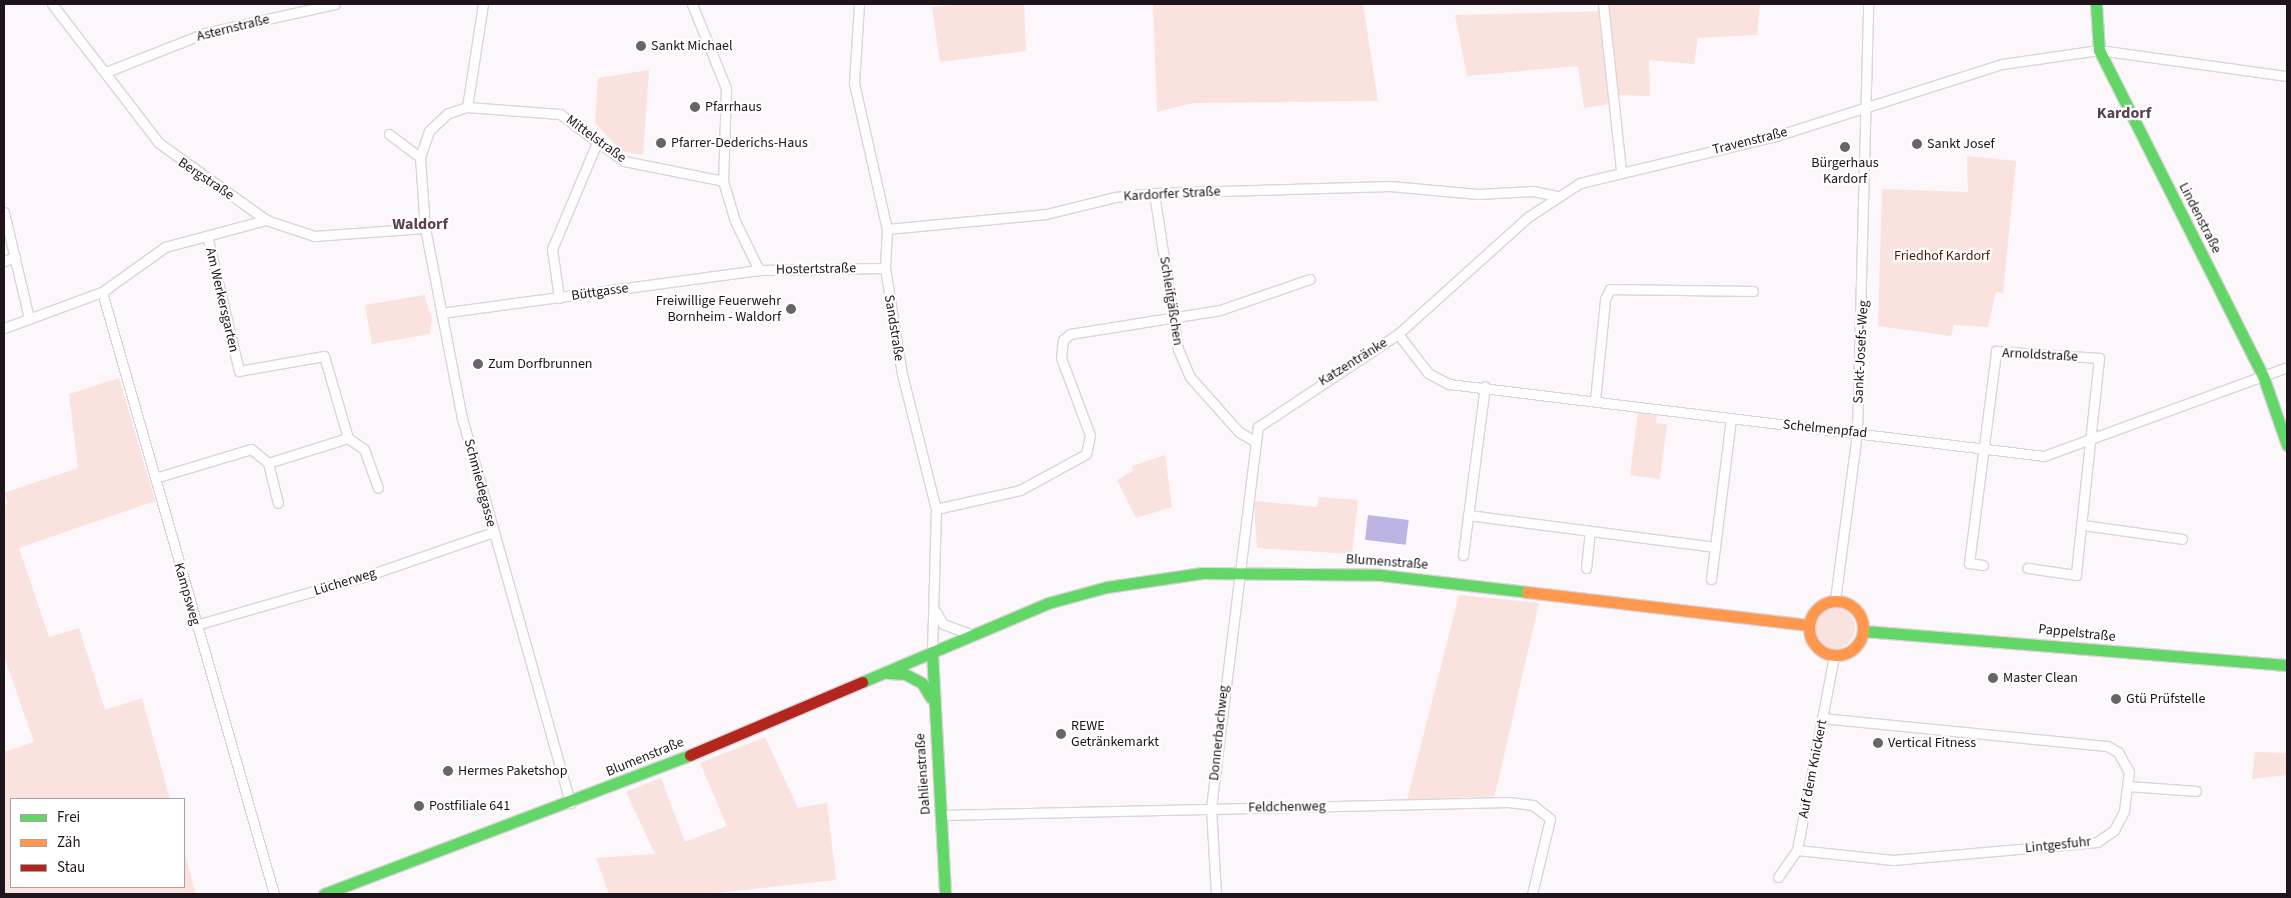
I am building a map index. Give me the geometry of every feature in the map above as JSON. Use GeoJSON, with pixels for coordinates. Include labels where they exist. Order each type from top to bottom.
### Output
{"type":"FeatureCollection","features":[{"type":"Feature","properties":{"kind":"main road","name":"Lindenstraße"},"geometry":{"type":"LineString","coordinates":[[2096,4],[2099,50],[2263,376],[2287,445]]}},
{"type":"Feature","properties":{"kind":"main road","name":"Blumenstraße"},"geometry":{"type":"LineString","coordinates":[[324,894],[570,803],[886,673],[971,634],[1075,594],[1173,576],[1238,572],[1381,575],[1808,625]]}},
{"type":"Feature","properties":{"kind":"main road"},"geometry":{"type":"LineString","coordinates":[[1836,600],[1856,609],[1863,631],[1852,651],[1834,656],[1815,647],[1808,625],[1816,608],[1836,600]]}},
{"type":"Feature","properties":{"kind":"main road","name":"Pappelstraße"},"geometry":{"type":"LineString","coordinates":[[1863,631],[2287,665]]}},
{"type":"Feature","properties":{"kind":"main road","name":"Dahlienstraße"},"geometry":{"type":"LineString","coordinates":[[932,652],[932,698],[945,894]]}},
{"type":"Feature","properties":{"kind":"main road"},"geometry":{"type":"LineString","coordinates":[[886,673],[914,679],[932,698]]}},
{"type":"Feature","properties":{"kind":"street","name":"Bergstraße"},"geometry":{"type":"LineString","coordinates":[[52,4],[172,155],[266,220],[314,236],[425,228]]}},
{"type":"Feature","properties":{"kind":"street","name":"Asternstraße"},"geometry":{"type":"LineString","coordinates":[[106,72],[205,33],[335,4]]}},
{"type":"Feature","properties":{"kind":"street"},"geometry":{"type":"LineString","coordinates":[[467,106],[483,4]]}},
{"type":"Feature","properties":{"kind":"street","name":"Hostertstraße"},"geometry":{"type":"LineString","coordinates":[[692,4],[726,88],[723,181],[735,221],[759,270],[885,268]]}},
{"type":"Feature","properties":{"kind":"street","name":"Sandstraße"},"geometry":{"type":"LineString","coordinates":[[859,4],[854,83],[888,229],[885,268],[902,374],[936,510],[936,612],[932,652]]}},
{"type":"Feature","properties":{"kind":"street"},"geometry":{"type":"LineString","coordinates":[[1603,4],[1621,172]]}},
{"type":"Feature","properties":{"kind":"street","name":"Sankt-Josefs-Weg"},"geometry":{"type":"LineString","coordinates":[[1836,600],[1857,432],[1868,103],[1868,4]]}},
{"type":"Feature","properties":{"kind":"street","name":"Travenstraße"},"geometry":{"type":"LineString","coordinates":[[1556,196],[1580,182],[1776,136],[1868,103],[2002,64],[2099,50],[2287,76]]}},
{"type":"Feature","properties":{"kind":"street","name":"Mittelstraße"},"geometry":{"type":"LineString","coordinates":[[467,106],[560,114],[598,140],[624,161],[640,166],[723,181]]}},
{"type":"Feature","properties":{"kind":"street","name":"Schmiedegasse"},"geometry":{"type":"LineString","coordinates":[[467,106],[448,113],[429,131],[420,157],[425,228],[462,418],[570,803]]}},
{"type":"Feature","properties":{"kind":"street"},"geometry":{"type":"LineString","coordinates":[[389,134],[420,157]]}},
{"type":"Feature","properties":{"kind":"street"},"geometry":{"type":"LineString","coordinates":[[559,298],[552,249],[598,140]]}},
{"type":"Feature","properties":{"kind":"street","name":"Kardorfer Straße"},"geometry":{"type":"LineString","coordinates":[[888,229],[1046,214],[1115,197],[1154,193],[1399,186],[1478,194],[1533,191],[1556,196]]}},
{"type":"Feature","properties":{"kind":"street","name":"Schleifgäßchen"},"geometry":{"type":"LineString","coordinates":[[1154,193],[1178,349],[1190,377],[1239,432],[1253,440]]}},
{"type":"Feature","properties":{"kind":"street","name":"Katzentränke"},"geometry":{"type":"LineString","coordinates":[[1238,572],[1253,440],[1258,427],[1274,412],[1398,334],[1556,196]]}},
{"type":"Feature","properties":{"kind":"street"},"geometry":{"type":"LineString","coordinates":[[4,212],[29,319]]}},
{"type":"Feature","properties":{"kind":"street"},"geometry":{"type":"LineString","coordinates":[[4,328],[102,292],[165,246],[266,220]]}},
{"type":"Feature","properties":{"kind":"street","name":"Am Werkersgarten"},"geometry":{"type":"LineString","coordinates":[[207,236],[238,371],[324,356],[348,438]]}},
{"type":"Feature","properties":{"kind":"street"},"geometry":{"type":"LineString","coordinates":[[4,261],[14,257]]}},
{"type":"Feature","properties":{"kind":"street","name":"Büttgasse"},"geometry":{"type":"LineString","coordinates":[[441,313],[759,270]]}},
{"type":"Feature","properties":{"kind":"street"},"geometry":{"type":"LineString","coordinates":[[936,510],[1020,490],[1080,459],[1089,447],[1090,436],[1061,358],[1063,340],[1078,330],[1220,310],[1310,279]]}},
{"type":"Feature","properties":{"kind":"street"},"geometry":{"type":"LineString","coordinates":[[1595,400],[1605,299],[1610,289],[1753,291]]}},
{"type":"Feature","properties":{"kind":"street","name":"Kampsweg"},"geometry":{"type":"LineString","coordinates":[[102,292],[274,894]]}},
{"type":"Feature","properties":{"kind":"street","name":"Schelmenpfad"},"geometry":{"type":"LineString","coordinates":[[1398,334],[1437,381],[1731,419],[1857,432],[2044,456],[2093,440],[2287,367]]}},
{"type":"Feature","properties":{"kind":"street","name":"Arnoldstraße"},"geometry":{"type":"LineString","coordinates":[[1985,448],[1996,351],[2099,358],[2093,440]]}},
{"type":"Feature","properties":{"kind":"street"},"geometry":{"type":"LineString","coordinates":[[1464,555],[1484,386]]}},
{"type":"Feature","properties":{"kind":"street"},"geometry":{"type":"LineString","coordinates":[[1711,579],[1731,419]]}},
{"type":"Feature","properties":{"kind":"street"},"geometry":{"type":"LineString","coordinates":[[268,463],[348,438],[364,449],[378,488]]}},
{"type":"Feature","properties":{"kind":"street"},"geometry":{"type":"LineString","coordinates":[[2028,568],[2076,575],[2093,440]]}},
{"type":"Feature","properties":{"kind":"street"},"geometry":{"type":"LineString","coordinates":[[1983,565],[1969,563],[1985,448]]}},
{"type":"Feature","properties":{"kind":"street"},"geometry":{"type":"LineString","coordinates":[[154,478],[251,449],[268,463],[278,503]]}},
{"type":"Feature","properties":{"kind":"street"},"geometry":{"type":"LineString","coordinates":[[1468,516],[1715,547]]}},
{"type":"Feature","properties":{"kind":"street"},"geometry":{"type":"LineString","coordinates":[[2083,525],[2182,539]]}},
{"type":"Feature","properties":{"kind":"street"},"geometry":{"type":"LineString","coordinates":[[1586,568],[1590,531]]}},
{"type":"Feature","properties":{"kind":"street","name":"Lücherweg"},"geometry":{"type":"LineString","coordinates":[[196,626],[366,576],[493,532]]}},
{"type":"Feature","properties":{"kind":"street","name":"Donnerbachweg"},"geometry":{"type":"LineString","coordinates":[[1216,894],[1211,808],[1238,572]]}},
{"type":"Feature","properties":{"kind":"street"},"geometry":{"type":"LineString","coordinates":[[936,612],[952,630],[971,634]]}},
{"type":"Feature","properties":{"kind":"street","name":"Auf dem Knickert"},"geometry":{"type":"LineString","coordinates":[[1778,877],[1797,850],[1834,656]]}},
{"type":"Feature","properties":{"kind":"street","name":"Lintgesfuhr"},"geometry":{"type":"LineString","coordinates":[[1797,850],[1893,860],[2097,842],[2120,821],[2128,786],[2124,762],[2106,746],[1823,718]]}},
{"type":"Feature","properties":{"kind":"street"},"geometry":{"type":"LineString","coordinates":[[2128,786],[2196,791]]}},
{"type":"Feature","properties":{"kind":"street","name":"Feldchenweg"},"geometry":{"type":"LineString","coordinates":[[940,815],[1508,802],[1533,805],[1550,819],[1532,894]]}},
{"type":"Feature","properties":{"kind":"green space"},"geometry":{"type":"Polygon","coordinates":[[[961,4],[1024,4],[1026,51],[940,62],[932,7],[961,4]]]}},
{"type":"Feature","properties":{"kind":"green space"},"geometry":{"type":"Polygon","coordinates":[[[1153,4],[1363,4],[1378,101],[1193,103],[1157,112],[1153,4]]]}},
{"type":"Feature","properties":{"kind":"green space"},"geometry":{"type":"Polygon","coordinates":[[[1609,4],[1760,4],[1757,35],[1698,38],[1694,64],[1649,60],[1650,96],[1616,95],[1605,105],[1584,108],[1578,66],[1467,76],[1455,15],[1609,11],[1609,4]]]}},
{"type":"Feature","properties":{"kind":"green space"},"geometry":{"type":"Polygon","coordinates":[[[649,70],[643,155],[621,151],[595,123],[598,78],[649,70]]]}},
{"type":"Feature","properties":{"kind":"green space","name":"Friedhof Kardorf"},"geometry":{"type":"Polygon","coordinates":[[[1967,156],[2016,161],[2003,293],[1996,292],[1988,327],[1954,325],[1951,336],[1878,326],[1882,189],[1968,192],[1967,156]]]}},
{"type":"Feature","properties":{"kind":"green space"},"geometry":{"type":"Polygon","coordinates":[[[424,295],[432,318],[430,334],[372,344],[365,305],[424,295]]]}},
{"type":"Feature","properties":{"kind":"green space"},"geometry":{"type":"Polygon","coordinates":[[[119,378],[155,501],[19,548],[49,637],[79,628],[105,710],[142,698],[170,798],[10,798],[10,888],[185,888],[185,854],[196,894],[4,894],[4,752],[34,742],[4,656],[4,505],[8,504],[4,493],[78,468],[69,394],[119,378]]]}},
{"type":"Feature","properties":{"kind":"green space"},"geometry":{"type":"Polygon","coordinates":[[[1638,412],[1657,414],[1656,423],[1667,424],[1660,479],[1630,475],[1638,412]]]}},
{"type":"Feature","properties":{"kind":"green space"},"geometry":{"type":"Polygon","coordinates":[[[1165,455],[1172,507],[1136,518],[1117,480],[1133,471],[1132,466],[1165,455]]]}},
{"type":"Feature","properties":{"kind":"green space"},"geometry":{"type":"Polygon","coordinates":[[[1319,497],[1358,500],[1352,554],[1257,548],[1254,501],[1317,507],[1319,497]]]}},
{"type":"Feature","properties":{"kind":"green space"},"geometry":{"type":"Polygon","coordinates":[[[1459,595],[1539,603],[1497,786],[1494,796],[1407,800],[1459,595]]]}},
{"type":"Feature","properties":{"kind":"green space"},"geometry":{"type":"Polygon","coordinates":[[[1834,607],[1849,613],[1855,628],[1849,643],[1834,649],[1819,643],[1813,628],[1819,613],[1834,607]]]}},
{"type":"Feature","properties":{"kind":"green space"},"geometry":{"type":"Polygon","coordinates":[[[765,737],[798,808],[827,803],[836,880],[707,894],[609,894],[596,858],[655,854],[626,792],[661,778],[685,842],[727,826],[700,763],[765,737]]]}},
{"type":"Feature","properties":{"kind":"green space"},"geometry":{"type":"Polygon","coordinates":[[[2255,752],[2287,753],[2287,775],[2252,779],[2255,752]]]}},
{"type":"Feature","properties":{"kind":"shaded area"},"geometry":{"type":"Polygon","coordinates":[[[1368,515],[1409,520],[1406,545],[1365,540],[1368,515]]]}},
{"type":"Feature","properties":{"kind":"traffic: fast"},"geometry":{"type":"LineString","coordinates":[[2096,4],[2099,50],[2263,376],[2287,445]]}},
{"type":"Feature","properties":{"kind":"traffic: fast"},"geometry":{"type":"LineString","coordinates":[[862,682],[1048,603],[1107,587],[1202,573],[1381,575],[1527,592]]}},
{"type":"Feature","properties":{"kind":"traffic: fast"},"geometry":{"type":"LineString","coordinates":[[1863,631],[2287,665]]}},
{"type":"Feature","properties":{"kind":"traffic: fast"},"geometry":{"type":"LineString","coordinates":[[932,652],[945,894]]}},
{"type":"Feature","properties":{"kind":"traffic: fast"},"geometry":{"type":"LineString","coordinates":[[888,673],[905,674],[922,683],[931,698]]}},
{"type":"Feature","properties":{"kind":"traffic: fast"},"geometry":{"type":"LineString","coordinates":[[324,894],[690,755]]}},
{"type":"Feature","properties":{"kind":"traffic: slow"},"geometry":{"type":"LineString","coordinates":[[1527,592],[1808,625]]}},
{"type":"Feature","properties":{"kind":"traffic: slow"},"geometry":{"type":"LineString","coordinates":[[1831,601],[1841,601],[1851,605],[1859,613],[1863,628],[1859,643],[1851,651],[1841,655],[1831,655],[1821,651],[1813,643],[1809,633],[1809,623],[1813,613],[1821,605],[1831,601]]}},
{"type":"Feature","properties":{"kind":"traffic: jam"},"geometry":{"type":"LineString","coordinates":[[690,755],[862,682]]}},
{"type":"Feature","properties":{"kind":"place","name":"Sankt Michael"},"geometry":{"type":"Point","coordinates":[641,46]}},
{"type":"Feature","properties":{"kind":"place","name":"Pfarrhaus"},"geometry":{"type":"Point","coordinates":[695,107]}},
{"type":"Feature","properties":{"kind":"place","name":"Pfarrer-Dederichs-Haus"},"geometry":{"type":"Point","coordinates":[661,143]}},
{"type":"Feature","properties":{"kind":"place","name":"Sankt Josef"},"geometry":{"type":"Point","coordinates":[1917,144]}},
{"type":"Feature","properties":{"kind":"place","name":"Bürgerhaus Kardorf"},"geometry":{"type":"Point","coordinates":[1845,147]}},
{"type":"Feature","properties":{"kind":"place","name":"Freiwillige Feuerwehr Bornheim - Waldorf"},"geometry":{"type":"Point","coordinates":[791,309]}},
{"type":"Feature","properties":{"kind":"place","name":"Zum Dorfbrunnen"},"geometry":{"type":"Point","coordinates":[478,364]}},
{"type":"Feature","properties":{"kind":"place","name":"Master Clean"},"geometry":{"type":"Point","coordinates":[1993,678]}},
{"type":"Feature","properties":{"kind":"place","name":"Gtü Prüfstelle"},"geometry":{"type":"Point","coordinates":[2116,699]}},
{"type":"Feature","properties":{"kind":"place","name":"REWE Getränkemarkt"},"geometry":{"type":"Point","coordinates":[1061,734]}},
{"type":"Feature","properties":{"kind":"place","name":"Vertical Fitness"},"geometry":{"type":"Point","coordinates":[1878,743]}},
{"type":"Feature","properties":{"kind":"place","name":"Hermes Paketshop"},"geometry":{"type":"Point","coordinates":[448,771]}},
{"type":"Feature","properties":{"kind":"place","name":"Postfiliale 641"},"geometry":{"type":"Point","coordinates":[419,806]}},
{"type":"Feature","properties":{"kind":"district","name":"Kardorf"},"geometry":{"type":"Point","coordinates":[2124,113]}},
{"type":"Feature","properties":{"kind":"district","name":"Waldorf"},"geometry":{"type":"Point","coordinates":[420,224]}}]}
